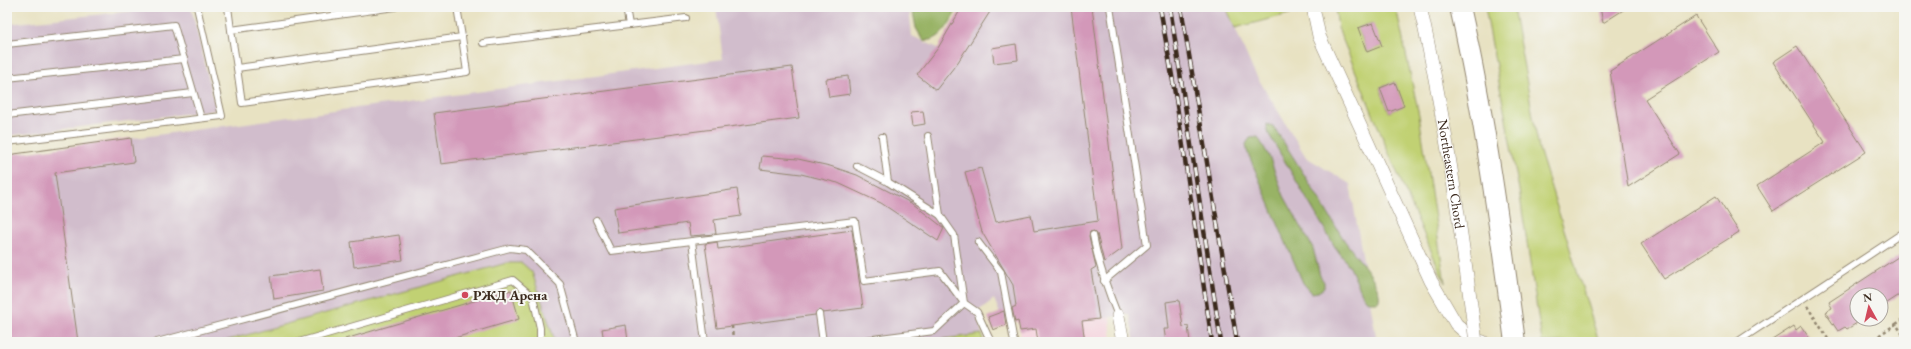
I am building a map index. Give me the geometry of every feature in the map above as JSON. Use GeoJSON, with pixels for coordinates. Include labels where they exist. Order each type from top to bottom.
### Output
{"type":"FeatureCollection","features":[{"type":"Feature","properties":{"kind":"main road"},"geometry":{"type":"LineString","coordinates":[[1460,7],[1471,53],[1488,148],[1515,342]]}},
{"type":"Feature","properties":{"kind":"main road"},"geometry":{"type":"LineString","coordinates":[[1505,264],[1527,342]]}},
{"type":"Feature","properties":{"kind":"street"},"geometry":{"type":"LineString","coordinates":[[1313,7],[1319,36],[1431,281],[1456,324],[1473,339],[1483,342]]}},
{"type":"Feature","properties":{"kind":"street","name":"Northeastern Chord"},"geometry":{"type":"LineString","coordinates":[[1420,7],[1451,165],[1476,342]]}},
{"type":"Feature","properties":{"kind":"street"},"geometry":{"type":"LineString","coordinates":[[1118,316],[1123,342]]}},
{"type":"Feature","properties":{"kind":"lane"},"geometry":{"type":"LineString","coordinates":[[7,142],[222,116],[197,7]]}},
{"type":"Feature","properties":{"kind":"lane"},"geometry":{"type":"LineString","coordinates":[[228,7],[242,103],[467,72],[458,7]]}},
{"type":"Feature","properties":{"kind":"lane"},"geometry":{"type":"LineString","coordinates":[[231,30],[395,7]]}},
{"type":"Feature","properties":{"kind":"lane"},"geometry":{"type":"LineString","coordinates":[[626,7],[629,25]]}},
{"type":"Feature","properties":{"kind":"lane"},"geometry":{"type":"LineString","coordinates":[[1104,281],[1147,245],[1110,7]]}},
{"type":"Feature","properties":{"kind":"lane"},"geometry":{"type":"LineString","coordinates":[[483,43],[686,18]]}},
{"type":"Feature","properties":{"kind":"lane"},"geometry":{"type":"LineString","coordinates":[[7,44],[174,25],[201,118]]}},
{"type":"Feature","properties":{"kind":"lane"},"geometry":{"type":"LineString","coordinates":[[237,68],[462,37]]}},
{"type":"Feature","properties":{"kind":"lane"},"geometry":{"type":"LineString","coordinates":[[7,78],[184,59]]}},
{"type":"Feature","properties":{"kind":"lane"},"geometry":{"type":"LineString","coordinates":[[7,115],[193,93]]}},
{"type":"Feature","properties":{"kind":"lane"},"geometry":{"type":"LineString","coordinates":[[928,136],[940,215]]}},
{"type":"Feature","properties":{"kind":"lane"},"geometry":{"type":"LineString","coordinates":[[882,137],[888,182]]}},
{"type":"Feature","properties":{"kind":"lane"},"geometry":{"type":"LineString","coordinates":[[857,166],[888,182],[940,215],[954,235],[964,303]]}},
{"type":"Feature","properties":{"kind":"lane"},"geometry":{"type":"LineString","coordinates":[[596,220],[611,251],[855,221],[864,281],[940,271],[964,303],[977,312],[989,338],[994,342]]}},
{"type":"Feature","properties":{"kind":"lane"},"geometry":{"type":"LineString","coordinates":[[1737,342],[1904,232]]}},
{"type":"Feature","properties":{"kind":"lane"},"geometry":{"type":"LineString","coordinates":[[1093,235],[1097,258],[1104,281],[1118,316]]}},
{"type":"Feature","properties":{"kind":"lane"},"geometry":{"type":"LineString","coordinates":[[692,241],[705,342]]}},
{"type":"Feature","properties":{"kind":"lane"},"geometry":{"type":"LineString","coordinates":[[978,242],[1001,272],[1014,342]]}},
{"type":"Feature","properties":{"kind":"lane"},"geometry":{"type":"LineString","coordinates":[[157,342],[510,248],[526,250],[560,284],[576,342]]}},
{"type":"Feature","properties":{"kind":"lane"},"geometry":{"type":"LineString","coordinates":[[299,342],[514,280],[533,297],[540,328],[540,342]]}},
{"type":"Feature","properties":{"kind":"lane"},"geometry":{"type":"LineString","coordinates":[[850,342],[934,331],[964,303]]}},
{"type":"Feature","properties":{"kind":"lane"},"geometry":{"type":"LineString","coordinates":[[819,314],[823,342]]}},
{"type":"Feature","properties":{"kind":"path"},"geometry":{"type":"LineString","coordinates":[[1802,299],[1830,342]]}},
{"type":"Feature","properties":{"kind":"path"},"geometry":{"type":"LineString","coordinates":[[1870,342],[1904,319]]}},
{"type":"Feature","properties":{"kind":"path"},"geometry":{"type":"LineString","coordinates":[[1896,324],[1904,336]]}},
{"type":"Feature","properties":{"kind":"path"},"geometry":{"type":"LineString","coordinates":[[732,326],[734,342]]}},
{"type":"Feature","properties":{"kind":"shaded area"},"geometry":{"type":"Polygon","coordinates":[[[172,7],[191,7],[216,110],[7,136],[7,24],[172,7]]]}},
{"type":"Feature","properties":{"kind":"shaded area"},"geometry":{"type":"Polygon","coordinates":[[[716,7],[909,7],[912,36],[938,48],[917,75],[936,90],[958,62],[993,7],[1071,7],[1090,162],[1111,159],[1092,7],[1226,7],[1253,70],[1306,157],[1350,184],[1377,342],[1135,342],[1129,314],[1020,331],[1018,317],[1003,321],[994,299],[977,312],[982,334],[921,342],[555,342],[532,272],[507,263],[221,342],[7,342],[7,155],[723,59],[716,7]]]}},
{"type":"Feature","properties":{"kind":"shaded area"},"geometry":{"type":"Polygon","coordinates":[[[1110,317],[1112,342],[1022,342],[1020,331],[1110,317]]]}},
{"type":"Feature","properties":{"kind":"green space"},"geometry":{"type":"Polygon","coordinates":[[[912,7],[959,7],[945,30],[940,35],[930,40],[923,40],[916,28],[912,7]]]}},
{"type":"Feature","properties":{"kind":"green space"},"geometry":{"type":"Polygon","coordinates":[[[1226,7],[1300,7],[1300,11],[1235,28],[1226,7]]]}},
{"type":"Feature","properties":{"kind":"green space"},"geometry":{"type":"Polygon","coordinates":[[[1335,7],[1396,7],[1419,115],[1445,283],[1390,156],[1338,28],[1335,7]],[[1372,23],[1358,28],[1367,52],[1381,46],[1372,23]],[[1395,82],[1380,88],[1389,112],[1403,106],[1395,82]]]}},
{"type":"Feature","properties":{"kind":"green space"},"geometry":{"type":"Polygon","coordinates":[[[1485,7],[1513,7],[1539,149],[1599,342],[1542,342],[1519,190],[1485,7]]]}},
{"type":"Feature","properties":{"kind":"green space"},"geometry":{"type":"Polygon","coordinates":[[[1267,124],[1273,126],[1345,241],[1373,278],[1379,294],[1378,302],[1368,302],[1362,294],[1350,267],[1335,247],[1267,131],[1267,124]]]}},
{"type":"Feature","properties":{"kind":"green space"},"geometry":{"type":"Polygon","coordinates":[[[1258,137],[1269,156],[1284,196],[1313,248],[1320,276],[1324,282],[1324,288],[1318,292],[1312,293],[1303,283],[1247,151],[1246,144],[1250,138],[1258,137]]]}},
{"type":"Feature","properties":{"kind":"green space","name":"РЖД Арена"},"geometry":{"type":"Polygon","coordinates":[[[507,263],[522,263],[532,272],[555,342],[221,342],[507,263]]]}},
{"type":"Feature","properties":{"kind":"green space"},"geometry":{"type":"Polygon","coordinates":[[[982,334],[983,342],[921,342],[982,334]]]}},
{"type":"Feature","properties":{"kind":"building"},"geometry":{"type":"Polygon","coordinates":[[[962,7],[993,7],[958,62],[936,90],[917,75],[938,48],[962,7]]]}},
{"type":"Feature","properties":{"kind":"building"},"geometry":{"type":"Polygon","coordinates":[[[1071,7],[1092,7],[1122,249],[1104,262],[1097,234],[1094,231],[1090,232],[1089,236],[1096,267],[1091,270],[1099,319],[1082,321],[1085,342],[1038,342],[1036,329],[1020,331],[1018,321],[1015,322],[1012,308],[1016,306],[1013,285],[982,232],[965,172],[981,168],[996,222],[1031,215],[1034,231],[1098,221],[1071,7]]]}},
{"type":"Feature","properties":{"kind":"building"},"geometry":{"type":"Polygon","coordinates":[[[1600,7],[1628,7],[1603,23],[1600,7]]]}},
{"type":"Feature","properties":{"kind":"building"},"geometry":{"type":"Polygon","coordinates":[[[1696,16],[1719,52],[1645,99],[1680,154],[1628,187],[1610,71],[1696,16]]]}},
{"type":"Feature","properties":{"kind":"building"},"geometry":{"type":"Polygon","coordinates":[[[1373,23],[1382,46],[1367,52],[1358,28],[1373,23]]]}},
{"type":"Feature","properties":{"kind":"building"},"geometry":{"type":"Polygon","coordinates":[[[1016,44],[1018,60],[994,63],[992,48],[1016,44]]]}},
{"type":"Feature","properties":{"kind":"building"},"geometry":{"type":"Polygon","coordinates":[[[1797,46],[1866,152],[1773,211],[1757,186],[1825,142],[1773,62],[1797,46]]]}},
{"type":"Feature","properties":{"kind":"building"},"geometry":{"type":"Polygon","coordinates":[[[792,67],[799,118],[441,164],[434,113],[792,67]]]}},
{"type":"Feature","properties":{"kind":"building"},"geometry":{"type":"Polygon","coordinates":[[[848,76],[850,94],[829,97],[826,79],[848,76]]]}},
{"type":"Feature","properties":{"kind":"building"},"geometry":{"type":"Polygon","coordinates":[[[1395,82],[1404,106],[1389,112],[1380,88],[1395,82]]]}},
{"type":"Feature","properties":{"kind":"building"},"geometry":{"type":"Polygon","coordinates":[[[923,111],[925,124],[913,126],[911,112],[923,111]]]}},
{"type":"Feature","properties":{"kind":"building"},"geometry":{"type":"Polygon","coordinates":[[[131,138],[134,162],[55,173],[78,342],[7,342],[7,155],[131,138]]]}},
{"type":"Feature","properties":{"kind":"building"},"geometry":{"type":"Polygon","coordinates":[[[762,156],[798,159],[830,166],[857,175],[913,204],[944,228],[938,241],[881,203],[838,183],[801,174],[760,169],[762,156]]]}},
{"type":"Feature","properties":{"kind":"building"},"geometry":{"type":"Polygon","coordinates":[[[737,189],[741,216],[714,220],[716,234],[690,236],[688,223],[618,233],[614,208],[737,189]]]}},
{"type":"Feature","properties":{"kind":"building"},"geometry":{"type":"Polygon","coordinates":[[[1716,196],[1739,232],[1664,279],[1641,244],[1716,196]]]}},
{"type":"Feature","properties":{"kind":"building"},"geometry":{"type":"Polygon","coordinates":[[[852,230],[863,308],[823,313],[819,310],[815,315],[717,328],[705,244],[717,242],[718,249],[852,230]]]}},
{"type":"Feature","properties":{"kind":"building"},"geometry":{"type":"Polygon","coordinates":[[[399,235],[403,260],[354,267],[351,242],[399,235]]]}},
{"type":"Feature","properties":{"kind":"building"},"geometry":{"type":"Polygon","coordinates":[[[1904,253],[1904,292],[1889,302],[1889,287],[1852,287],[1904,253]]]}},
{"type":"Feature","properties":{"kind":"building"},"geometry":{"type":"Polygon","coordinates":[[[320,269],[323,291],[274,299],[271,276],[320,269]]]}},
{"type":"Feature","properties":{"kind":"building"},"geometry":{"type":"Polygon","coordinates":[[[1849,289],[1849,327],[1850,327],[1847,329],[1845,327],[1838,331],[1825,312],[1832,308],[1829,302],[1849,289]]]}},
{"type":"Feature","properties":{"kind":"building"},"geometry":{"type":"Polygon","coordinates":[[[511,290],[519,319],[441,342],[346,342],[345,339],[511,290]]]}},
{"type":"Feature","properties":{"kind":"building"},"geometry":{"type":"Polygon","coordinates":[[[1179,300],[1183,327],[1188,326],[1190,342],[1166,342],[1164,329],[1169,329],[1166,302],[1179,300]]]}},
{"type":"Feature","properties":{"kind":"building"},"geometry":{"type":"Polygon","coordinates":[[[1004,311],[1006,325],[993,330],[988,317],[1004,311]]]}},
{"type":"Feature","properties":{"kind":"building"},"geometry":{"type":"Polygon","coordinates":[[[626,325],[628,342],[604,342],[602,329],[626,325]]]}},
{"type":"Feature","properties":{"kind":"building"},"geometry":{"type":"Polygon","coordinates":[[[1794,326],[1796,330],[1801,326],[1812,342],[1769,342],[1794,326]]]}},
{"type":"Feature","properties":{"kind":"railway"},"geometry":{"type":"LineString","coordinates":[[1160,7],[1176,99],[1212,342]]}},
{"type":"Feature","properties":{"kind":"railway"},"geometry":{"type":"LineString","coordinates":[[1170,7],[1221,342]]}},
{"type":"Feature","properties":{"kind":"railway"},"geometry":{"type":"LineString","coordinates":[[1181,7],[1237,342]]}},
{"type":"Feature","properties":{"kind":"place","name":"РЖД Арена"},"geometry":{"type":"Point","coordinates":[465,295]}}]}
